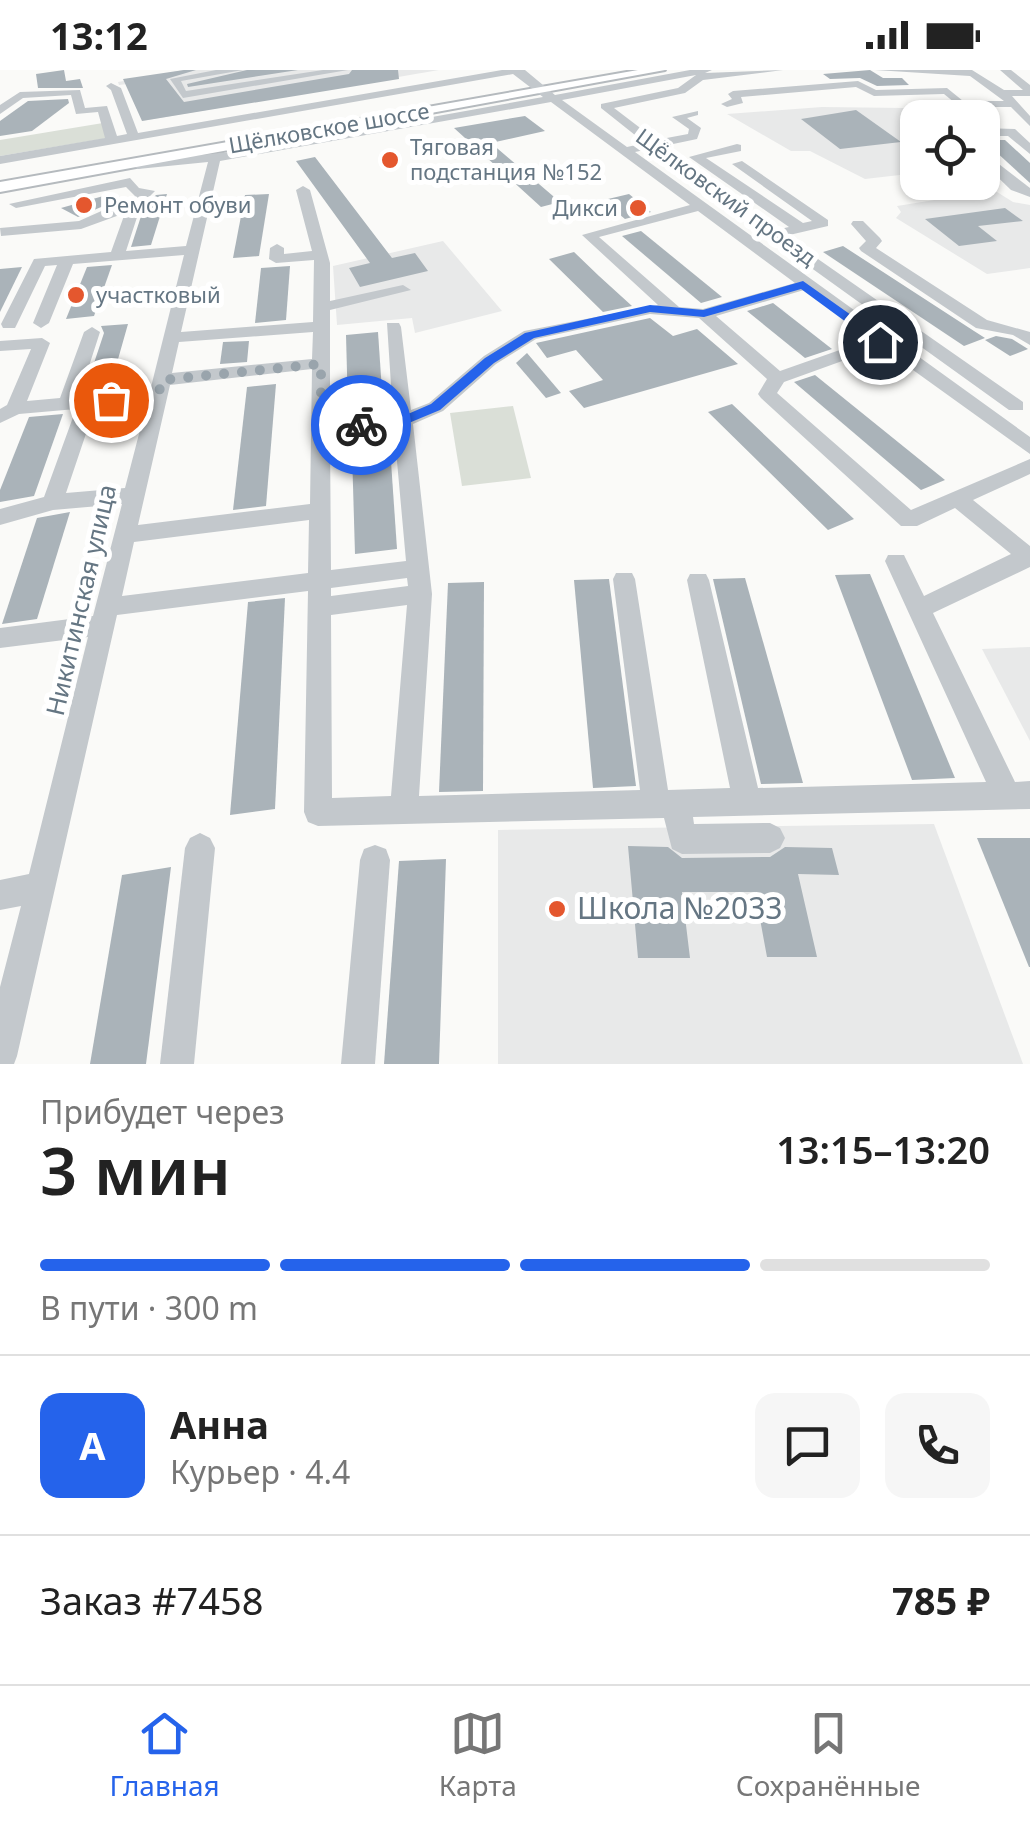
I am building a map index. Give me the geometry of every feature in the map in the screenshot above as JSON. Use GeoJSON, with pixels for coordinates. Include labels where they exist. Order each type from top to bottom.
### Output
{"type":"FeatureCollection","features":[{"type":"Feature","properties":{"kind":"main road","name":"Щёлковское шоссе"},"geometry":{"type":"LineString","coordinates":[[4,182],[187,142],[540,90],[604,70]]}},
{"type":"Feature","properties":{"kind":"main road","name":"Щёлковское шоссе"},"geometry":{"type":"LineString","coordinates":[[4,182],[82,172],[658,70]]}},
{"type":"Feature","properties":{"kind":"street"},"geometry":{"type":"LineString","coordinates":[[238,70],[175,80],[183,95],[343,70]]}},
{"type":"Feature","properties":{"kind":"street"},"geometry":{"type":"LineString","coordinates":[[0,160],[516,70]]}},
{"type":"Feature","properties":{"kind":"street","name":"Щёлковский проезд"},"geometry":{"type":"LineString","coordinates":[[516,70],[880,342],[1030,447]]}},
{"type":"Feature","properties":{"kind":"street"},"geometry":{"type":"LineString","coordinates":[[82,172],[216,157],[540,90],[706,70]]}},
{"type":"Feature","properties":{"kind":"street"},"geometry":{"type":"LineString","coordinates":[[654,144],[605,106],[680,91],[700,78],[778,70]]}},
{"type":"Feature","properties":{"kind":"street"},"geometry":{"type":"LineString","coordinates":[[880,70],[963,71],[986,79],[1030,124]]}},
{"type":"Feature","properties":{"kind":"street"},"geometry":{"type":"LineString","coordinates":[[1006,70],[1030,91]]}},
{"type":"Feature","properties":{"kind":"street"},"geometry":{"type":"LineString","coordinates":[[0,111],[20,95],[76,92],[90,80]]}},
{"type":"Feature","properties":{"kind":"street"},"geometry":{"type":"LineString","coordinates":[[727,114],[739,101],[733,94],[858,84],[874,92],[946,91],[960,104],[1014,104]]}},
{"type":"Feature","properties":{"kind":"street"},"geometry":{"type":"LineString","coordinates":[[111,86],[116,88],[134,137]]}},
{"type":"Feature","properties":{"kind":"street"},"geometry":{"type":"LineString","coordinates":[[1002,93],[1030,91]]}},
{"type":"Feature","properties":{"kind":"street"},"geometry":{"type":"LineString","coordinates":[[76,92],[80,112],[103,108],[112,141]]}},
{"type":"Feature","properties":{"kind":"street"},"geometry":{"type":"LineString","coordinates":[[187,142],[312,106]]}},
{"type":"Feature","properties":{"kind":"street"},"geometry":{"type":"LineString","coordinates":[[694,113],[678,117],[695,128],[709,124]]}},
{"type":"Feature","properties":{"kind":"street"},"geometry":{"type":"LineString","coordinates":[[622,152],[693,136],[695,128]]}},
{"type":"Feature","properties":{"kind":"street"},"geometry":{"type":"LineString","coordinates":[[1000,132],[1011,132],[1030,150]]}},
{"type":"Feature","properties":{"kind":"street"},"geometry":{"type":"LineString","coordinates":[[744,242],[823,223],[738,156],[695,157],[801,228]]}},
{"type":"Feature","properties":{"kind":"street","name":"Никитинская улица"},"geometry":{"type":"LineString","coordinates":[[0,1056],[216,157]]}},
{"type":"Feature","properties":{"kind":"street"},"geometry":{"type":"LineString","coordinates":[[1000,172],[1030,193]]}},
{"type":"Feature","properties":{"kind":"street"},"geometry":{"type":"LineString","coordinates":[[4,182],[16,204]]}},
{"type":"Feature","properties":{"kind":"street"},"geometry":{"type":"LineString","coordinates":[[16,204],[130,182],[135,192],[148,191],[136,204],[117,256]]}},
{"type":"Feature","properties":{"kind":"street"},"geometry":{"type":"LineString","coordinates":[[303,190],[320,256],[322,316],[318,812],[1018,796],[896,561]]}},
{"type":"Feature","properties":{"kind":"street"},"geometry":{"type":"LineString","coordinates":[[0,233],[16,204]]}},
{"type":"Feature","properties":{"kind":"street"},"geometry":{"type":"LineString","coordinates":[[0,233],[81,225],[136,204]]}},
{"type":"Feature","properties":{"kind":"street"},"geometry":{"type":"LineString","coordinates":[[674,310],[590,235],[698,207]]}},
{"type":"Feature","properties":{"kind":"street"},"geometry":{"type":"LineString","coordinates":[[858,224],[874,242],[866,248],[982,324],[1018,331],[1029,338]]}},
{"type":"Feature","properties":{"kind":"street"},"geometry":{"type":"LineString","coordinates":[[774,235],[1023,403]]}},
{"type":"Feature","properties":{"kind":"street"},"geometry":{"type":"LineString","coordinates":[[277,248],[276,259],[320,256]]}},
{"type":"Feature","properties":{"kind":"street"},"geometry":{"type":"LineString","coordinates":[[9,324],[39,262],[193,250]]}},
{"type":"Feature","properties":{"kind":"street"},"geometry":{"type":"LineString","coordinates":[[40,322],[67,260]]}},
{"type":"Feature","properties":{"kind":"street"},"geometry":{"type":"LineString","coordinates":[[321,430],[404,421],[436,407],[490,360],[530,335],[650,309],[704,314],[803,284]]}},
{"type":"Feature","properties":{"kind":"street"},"geometry":{"type":"LineString","coordinates":[[172,338],[322,316],[403,290]]}},
{"type":"Feature","properties":{"kind":"street"},"geometry":{"type":"LineString","coordinates":[[704,314],[777,378]]}},
{"type":"Feature","properties":{"kind":"street"},"geometry":{"type":"LineString","coordinates":[[392,326],[420,594],[404,810]]}},
{"type":"Feature","properties":{"kind":"street"},"geometry":{"type":"LineString","coordinates":[[54,502],[92,332]]}},
{"type":"Feature","properties":{"kind":"street"},"geometry":{"type":"LineString","coordinates":[[0,346],[42,342],[8,412]]}},
{"type":"Feature","properties":{"kind":"street"},"geometry":{"type":"LineString","coordinates":[[880,342],[777,378],[766,394],[909,520],[1030,466]]}},
{"type":"Feature","properties":{"kind":"street"},"geometry":{"type":"LineString","coordinates":[[8,412],[321,364]]}},
{"type":"Feature","properties":{"kind":"street"},"geometry":{"type":"LineString","coordinates":[[988,418],[1023,403]]}},
{"type":"Feature","properties":{"kind":"street"},"geometry":{"type":"LineString","coordinates":[[0,517],[54,502],[134,494]]}},
{"type":"Feature","properties":{"kind":"street"},"geometry":{"type":"LineString","coordinates":[[919,609],[1029,556],[956,498]]}},
{"type":"Feature","properties":{"kind":"street"},"geometry":{"type":"LineString","coordinates":[[125,535],[319,511]]}},
{"type":"Feature","properties":{"kind":"street"},"geometry":{"type":"LineString","coordinates":[[0,638],[319,580],[417,568]]}},
{"type":"Feature","properties":{"kind":"street"},"geometry":{"type":"LineString","coordinates":[[624,580],[666,804],[682,838],[770,838]]}},
{"type":"Feature","properties":{"kind":"street"},"geometry":{"type":"LineString","coordinates":[[698,580],[746,802]]}},
{"type":"Feature","properties":{"kind":"street"},"geometry":{"type":"LineString","coordinates":[[318,606],[420,594]]}},
{"type":"Feature","properties":{"kind":"street"},"geometry":{"type":"LineString","coordinates":[[177,1064],[200,848]]}},
{"type":"Feature","properties":{"kind":"street"},"geometry":{"type":"LineString","coordinates":[[358,1064],[375,860]]}},
{"type":"Feature","properties":{"kind":"street"},"geometry":{"type":"LineString","coordinates":[[0,895],[41,886]]}},
{"type":"Feature","properties":{"kind":"shaded area"},"geometry":{"type":"Polygon","coordinates":[[[184,70],[439,70],[142,121],[152,81],[119,85],[118,82],[184,70]]]}},
{"type":"Feature","properties":{"kind":"shaded area"},"geometry":{"type":"Polygon","coordinates":[[[822,107],[900,108],[900,175],[865,179],[810,151],[791,151],[727,114],[822,107]]]}},
{"type":"Feature","properties":{"kind":"shaded area"},"geometry":{"type":"Polygon","coordinates":[[[103,123],[108,138],[0,156],[0,140],[103,123]]]}},
{"type":"Feature","properties":{"kind":"shaded area"},"geometry":{"type":"Polygon","coordinates":[[[1000,194],[1013,202],[1030,205],[1030,268],[987,274],[896,218],[901,212],[897,206],[934,200],[1000,200],[1000,194]]]}},
{"type":"Feature","properties":{"kind":"shaded area"},"geometry":{"type":"Polygon","coordinates":[[[443,241],[502,311],[415,333],[412,318],[337,325],[333,266],[443,241]]]}},
{"type":"Feature","properties":{"kind":"shaded area"},"geometry":{"type":"Polygon","coordinates":[[[513,406],[531,478],[462,486],[450,413],[513,406]]]}},
{"type":"Feature","properties":{"kind":"shaded area"},"geometry":{"type":"Polygon","coordinates":[[[1030,647],[1030,741],[982,649],[1030,647]]]}},
{"type":"Feature","properties":{"kind":"shaded area"},"geometry":{"type":"Polygon","coordinates":[[[934,824],[1023,1064],[498,1064],[498,830],[934,824]]]}},
{"type":"Feature","properties":{"kind":"building"},"geometry":{"type":"Polygon","coordinates":[[[64,70],[66,81],[80,79],[83,88],[38,88],[36,74],[64,70]]]}},
{"type":"Feature","properties":{"kind":"building"},"geometry":{"type":"Polygon","coordinates":[[[196,70],[166,79],[184,102],[349,74],[352,70],[398,70],[399,79],[142,121],[123,79],[196,70]]]}},
{"type":"Feature","properties":{"kind":"building"},"geometry":{"type":"Polygon","coordinates":[[[247,70],[298,70],[188,87],[187,84],[247,70]]]}},
{"type":"Feature","properties":{"kind":"building"},"geometry":{"type":"Polygon","coordinates":[[[870,70],[883,78],[902,78],[909,85],[877,86],[860,78],[830,79],[823,74],[870,70]]]}},
{"type":"Feature","properties":{"kind":"building"},"geometry":{"type":"Polygon","coordinates":[[[68,99],[69,103],[32,131],[0,136],[0,121],[28,101],[68,99]]]}},
{"type":"Feature","properties":{"kind":"building"},"geometry":{"type":"Polygon","coordinates":[[[856,110],[900,142],[840,149],[801,119],[856,110]]]}},
{"type":"Feature","properties":{"kind":"building"},"geometry":{"type":"Polygon","coordinates":[[[525,116],[545,131],[491,143],[560,202],[541,207],[454,128],[525,116]]]}},
{"type":"Feature","properties":{"kind":"building"},"geometry":{"type":"Polygon","coordinates":[[[1000,140],[1005,140],[1030,163],[1030,183],[1000,156],[1000,140]]]}},
{"type":"Feature","properties":{"kind":"building"},"geometry":{"type":"Polygon","coordinates":[[[315,157],[392,258],[415,253],[428,271],[360,287],[349,268],[370,263],[296,161],[315,157]]]}},
{"type":"Feature","properties":{"kind":"building"},"geometry":{"type":"Polygon","coordinates":[[[114,193],[122,198],[78,217],[61,208],[114,193]]]}},
{"type":"Feature","properties":{"kind":"building"},"geometry":{"type":"Polygon","coordinates":[[[167,194],[151,245],[131,247],[144,207],[156,195],[167,194]]]}},
{"type":"Feature","properties":{"kind":"building"},"geometry":{"type":"Polygon","coordinates":[[[269,194],[259,256],[233,258],[245,195],[269,194]]]}},
{"type":"Feature","properties":{"kind":"building"},"geometry":{"type":"Polygon","coordinates":[[[629,194],[651,212],[625,219],[608,205],[613,204],[608,199],[629,194]]]}},
{"type":"Feature","properties":{"kind":"building"},"geometry":{"type":"Polygon","coordinates":[[[1005,208],[1023,221],[978,226],[997,241],[959,246],[925,219],[1005,208]]]}},
{"type":"Feature","properties":{"kind":"building"},"geometry":{"type":"Polygon","coordinates":[[[641,231],[722,297],[701,303],[622,236],[641,231]]]}},
{"type":"Feature","properties":{"kind":"building"},"geometry":{"type":"Polygon","coordinates":[[[843,246],[985,338],[964,346],[823,252],[843,246]]]}},
{"type":"Feature","properties":{"kind":"building"},"geometry":{"type":"Polygon","coordinates":[[[574,252],[632,306],[603,312],[549,259],[574,252]]]}},
{"type":"Feature","properties":{"kind":"building"},"geometry":{"type":"Polygon","coordinates":[[[112,265],[94,316],[66,319],[87,267],[112,265]]]}},
{"type":"Feature","properties":{"kind":"building"},"geometry":{"type":"Polygon","coordinates":[[[290,266],[286,320],[255,323],[261,268],[290,266]]]}},
{"type":"Feature","properties":{"kind":"building"},"geometry":{"type":"Polygon","coordinates":[[[22,267],[0,312],[0,269],[22,267]]]}},
{"type":"Feature","properties":{"kind":"building"},"geometry":{"type":"Polygon","coordinates":[[[773,303],[832,349],[805,358],[747,311],[773,303]]]}},
{"type":"Feature","properties":{"kind":"building"},"geometry":{"type":"Polygon","coordinates":[[[650,318],[673,336],[697,329],[738,364],[584,408],[569,391],[603,380],[576,350],[547,358],[536,343],[650,318]]]}},
{"type":"Feature","properties":{"kind":"building"},"geometry":{"type":"Polygon","coordinates":[[[128,324],[109,391],[84,393],[104,333],[101,326],[128,324]]]}},
{"type":"Feature","properties":{"kind":"building"},"geometry":{"type":"Polygon","coordinates":[[[378,332],[383,406],[348,410],[346,335],[378,332]]]}},
{"type":"Feature","properties":{"kind":"building"},"geometry":{"type":"Polygon","coordinates":[[[996,336],[1012,339],[1028,349],[1010,356],[985,340],[996,336]]]}},
{"type":"Feature","properties":{"kind":"building"},"geometry":{"type":"Polygon","coordinates":[[[249,341],[247,362],[220,364],[223,342],[249,341]]]}},
{"type":"Feature","properties":{"kind":"building"},"geometry":{"type":"Polygon","coordinates":[[[527,353],[561,393],[546,398],[516,363],[527,353]]]}},
{"type":"Feature","properties":{"kind":"building"},"geometry":{"type":"Polygon","coordinates":[[[815,375],[945,480],[921,490],[794,382],[815,375]]]}},
{"type":"Feature","properties":{"kind":"building"},"geometry":{"type":"Polygon","coordinates":[[[276,384],[266,506],[233,510],[247,387],[276,384]]]}},
{"type":"Feature","properties":{"kind":"building"},"geometry":{"type":"Polygon","coordinates":[[[732,404],[854,519],[828,530],[708,412],[732,404]]]}},
{"type":"Feature","properties":{"kind":"building"},"geometry":{"type":"Polygon","coordinates":[[[63,414],[34,496],[0,502],[0,490],[29,417],[63,414]]]}},
{"type":"Feature","properties":{"kind":"building"},"geometry":{"type":"Polygon","coordinates":[[[390,447],[397,549],[355,554],[352,451],[390,447]]]}},
{"type":"Feature","properties":{"kind":"building"},"geometry":{"type":"Polygon","coordinates":[[[70,512],[37,619],[2,624],[37,518],[70,512]]]}},
{"type":"Feature","properties":{"kind":"building"},"geometry":{"type":"Polygon","coordinates":[[[870,574],[955,778],[912,780],[835,575],[870,574]]]}},
{"type":"Feature","properties":{"kind":"building"},"geometry":{"type":"Polygon","coordinates":[[[745,578],[803,783],[761,784],[713,579],[745,578]]]}},
{"type":"Feature","properties":{"kind":"building"},"geometry":{"type":"Polygon","coordinates":[[[609,579],[636,786],[593,788],[574,580],[609,579]]]}},
{"type":"Feature","properties":{"kind":"building"},"geometry":{"type":"Polygon","coordinates":[[[484,582],[483,791],[439,792],[448,583],[484,582]]]}},
{"type":"Feature","properties":{"kind":"building"},"geometry":{"type":"Polygon","coordinates":[[[285,598],[275,809],[230,815],[248,602],[285,598]]]}},
{"type":"Feature","properties":{"kind":"building"},"geometry":{"type":"Polygon","coordinates":[[[977,838],[1030,838],[1030,967],[1029,967],[977,838]]]}},
{"type":"Feature","properties":{"kind":"building"},"geometry":{"type":"Polygon","coordinates":[[[628,846],[668,847],[682,858],[770,857],[785,847],[832,848],[839,875],[798,874],[817,957],[767,957],[755,892],[682,892],[690,958],[638,958],[628,846]]]}},
{"type":"Feature","properties":{"kind":"building"},"geometry":{"type":"Polygon","coordinates":[[[446,859],[439,1064],[384,1064],[399,861],[446,859]]]}},
{"type":"Feature","properties":{"kind":"building"},"geometry":{"type":"Polygon","coordinates":[[[171,867],[146,1064],[90,1064],[122,875],[171,867]]]}},
{"type":"Feature","properties":{"kind":"way so far"},"geometry":{"type":"LineString","coordinates":[[111,400],[158,396],[162,380],[321,364],[321,430],[361,425]]}},
{"type":"Feature","properties":{"kind":"place","name":"Тяговая подстанция №152"},"geometry":{"type":"Point","coordinates":[390,160]}},
{"type":"Feature","properties":{"kind":"place","name":"Ремонт обуви"},"geometry":{"type":"Point","coordinates":[84,205]}},
{"type":"Feature","properties":{"kind":"place","name":"Дикси"},"geometry":{"type":"Point","coordinates":[638,208]}},
{"type":"Feature","properties":{"kind":"place","name":"участковый"},"geometry":{"type":"Point","coordinates":[76,295]}},
{"type":"Feature","properties":{"kind":"place","name":"Школа №2033"},"geometry":{"type":"Point","coordinates":[557,909]}},
{"type":"Feature","properties":{"kind":"route"},"geometry":{"type":"LineString","coordinates":[[361,425],[404,421],[436,407],[490,360],[530,335],[650,309],[704,314],[803,284],[880,342]]}}]}
